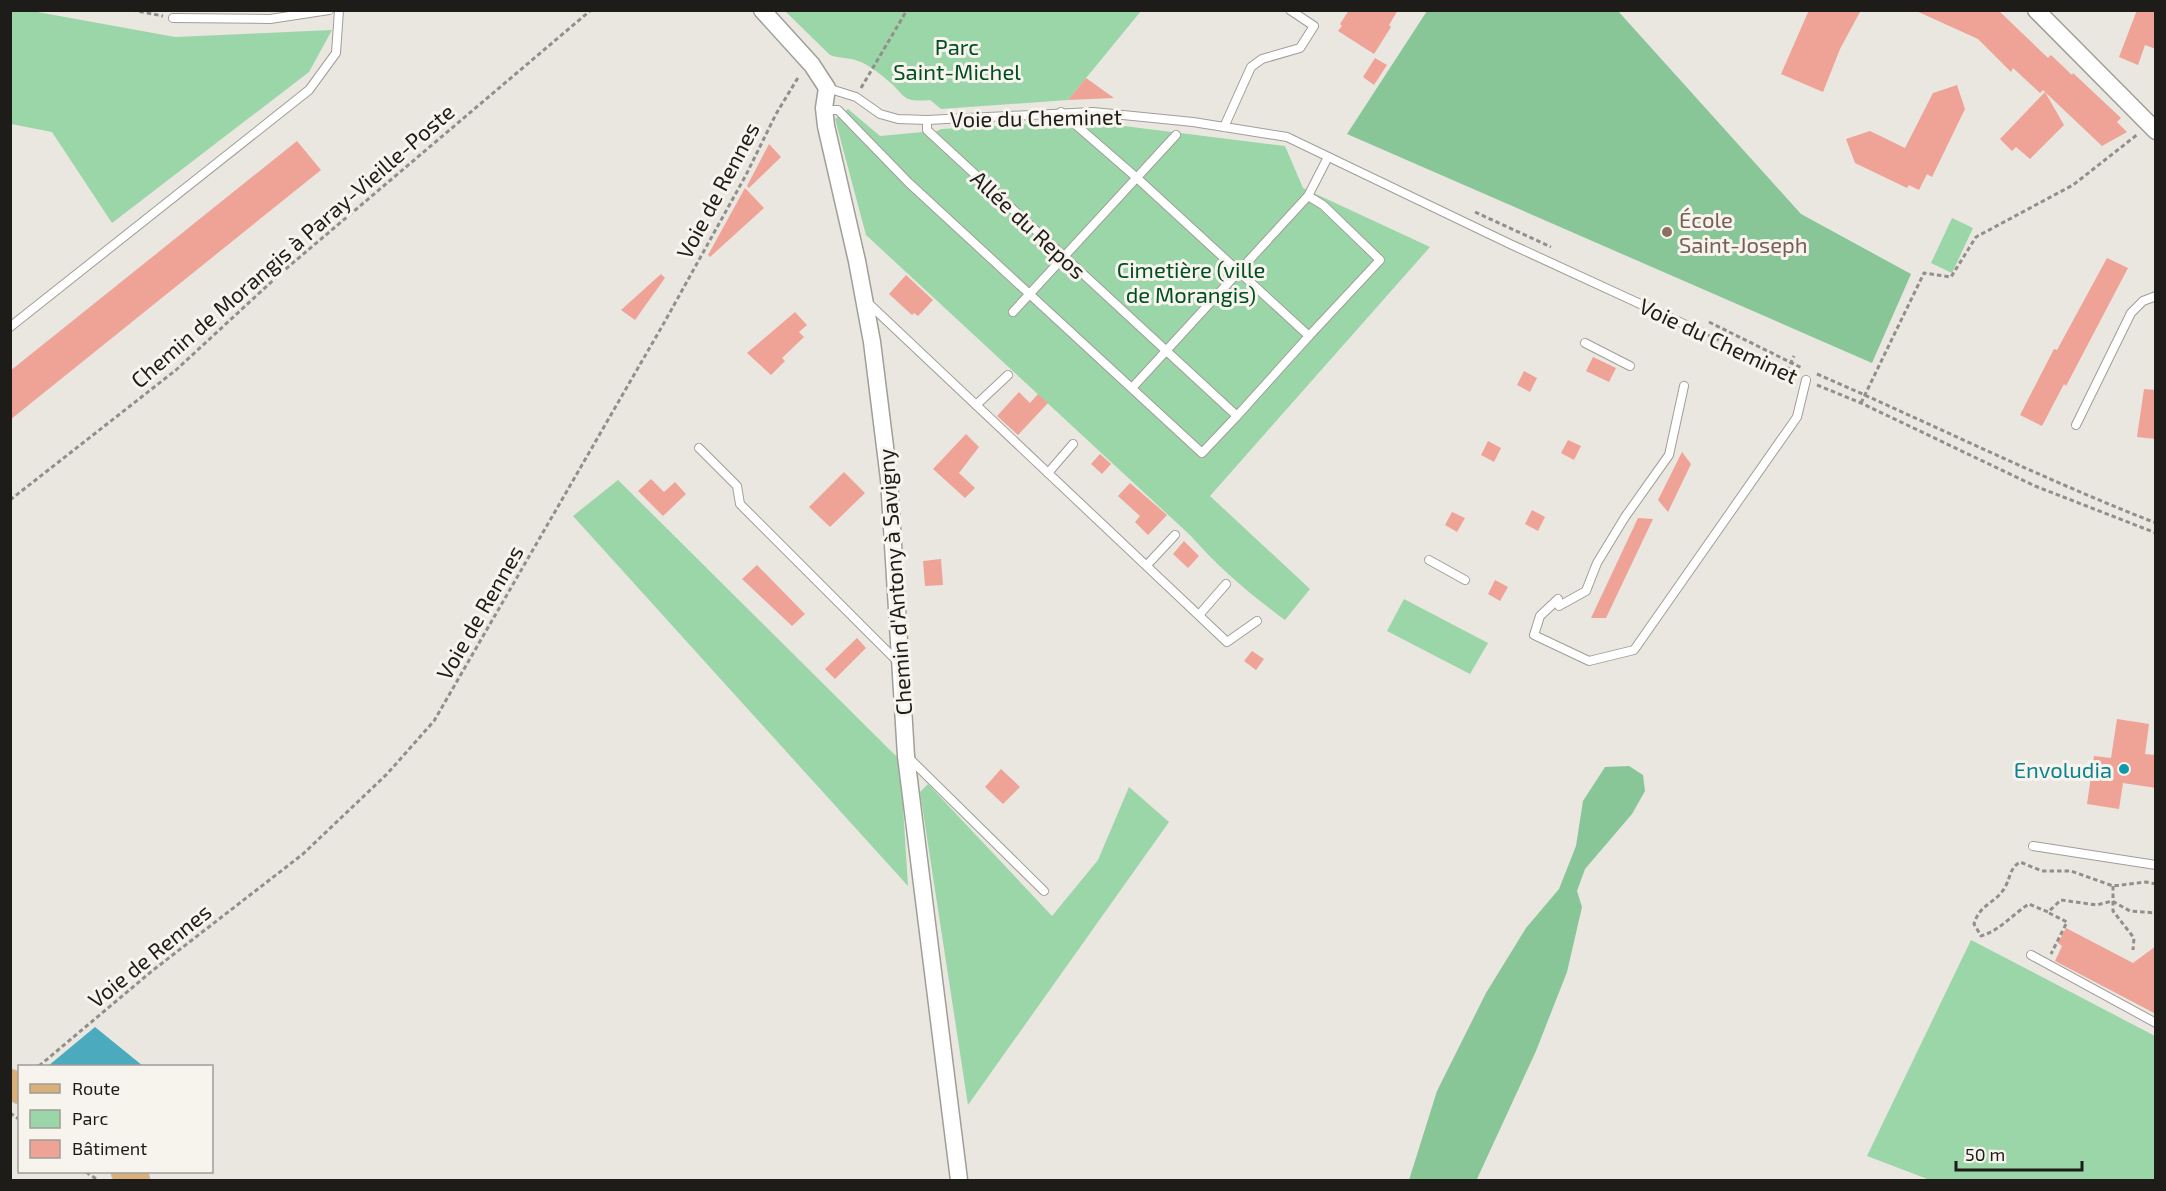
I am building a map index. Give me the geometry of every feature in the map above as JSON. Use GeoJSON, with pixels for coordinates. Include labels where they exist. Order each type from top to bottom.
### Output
{"type":"FeatureCollection","features":[{"type":"Feature","properties":{"kind":"street"},"geometry":{"type":"LineString","coordinates":[[762,10],[812,64],[827,88]]}},
{"type":"Feature","properties":{"kind":"street"},"geometry":{"type":"LineString","coordinates":[[2036,10],[2152,128]]}},
{"type":"Feature","properties":{"kind":"street","name":"Chemin d'Antony à Savigny"},"geometry":{"type":"LineString","coordinates":[[827,88],[824,110],[825,126],[865,300],[889,479],[906,756],[959,1180]]}},
{"type":"Feature","properties":{"kind":"lane"},"geometry":{"type":"LineString","coordinates":[[173,18],[270,19],[329,10]]}},
{"type":"Feature","properties":{"kind":"lane"},"geometry":{"type":"LineString","coordinates":[[10,327],[309,90],[336,53],[339,10]]}},
{"type":"Feature","properties":{"kind":"lane"},"geometry":{"type":"LineString","coordinates":[[1224,127],[1251,67],[1262,59],[1300,48],[1314,26],[1290,10]]}},
{"type":"Feature","properties":{"kind":"lane","name":"Voie du Cheminet"},"geometry":{"type":"LineString","coordinates":[[827,88],[856,97],[869,108],[889,117],[927,120],[1061,112],[1126,114],[1287,137],[1510,244],[1699,330]]}},
{"type":"Feature","properties":{"kind":"lane"},"geometry":{"type":"LineString","coordinates":[[824,110],[838,110],[909,183],[1202,453],[1380,260],[1323,205],[1308,196]]}},
{"type":"Feature","properties":{"kind":"lane"},"geometry":{"type":"LineString","coordinates":[[1061,112],[1137,178],[1309,336]]}},
{"type":"Feature","properties":{"kind":"lane","name":"Allée du Repos"},"geometry":{"type":"LineString","coordinates":[[927,120],[927,130],[1237,416]]}},
{"type":"Feature","properties":{"kind":"lane"},"geometry":{"type":"LineString","coordinates":[[1013,312],[1176,135]]}},
{"type":"Feature","properties":{"kind":"lane"},"geometry":{"type":"LineString","coordinates":[[1131,388],[1308,196],[1328,157]]}},
{"type":"Feature","properties":{"kind":"lane"},"geometry":{"type":"LineString","coordinates":[[2076,425],[2132,313],[2144,301],[2156,296]]}},
{"type":"Feature","properties":{"kind":"lane"},"geometry":{"type":"LineString","coordinates":[[865,300],[1227,642],[1257,621]]}},
{"type":"Feature","properties":{"kind":"lane"},"geometry":{"type":"LineString","coordinates":[[1585,343],[1630,366]]}},
{"type":"Feature","properties":{"kind":"lane"},"geometry":{"type":"LineString","coordinates":[[976,405],[1008,375]]}},
{"type":"Feature","properties":{"kind":"lane"},"geometry":{"type":"LineString","coordinates":[[1684,386],[1669,455],[1625,517],[1597,563],[1586,591],[1559,602],[1540,616],[1534,635],[1589,661],[1634,650],[1797,417],[1806,380]]}},
{"type":"Feature","properties":{"kind":"lane"},"geometry":{"type":"LineString","coordinates":[[1048,472],[1073,444]]}},
{"type":"Feature","properties":{"kind":"lane"},"geometry":{"type":"LineString","coordinates":[[699,448],[737,486],[740,504],[900,664]]}},
{"type":"Feature","properties":{"kind":"lane"},"geometry":{"type":"LineString","coordinates":[[1147,565],[1175,535]]}},
{"type":"Feature","properties":{"kind":"lane"},"geometry":{"type":"LineString","coordinates":[[1429,560],[1465,579]]}},
{"type":"Feature","properties":{"kind":"lane"},"geometry":{"type":"LineString","coordinates":[[1199,615],[1226,584]]}},
{"type":"Feature","properties":{"kind":"lane"},"geometry":{"type":"LineString","coordinates":[[906,756],[1044,891]]}},
{"type":"Feature","properties":{"kind":"lane"},"geometry":{"type":"LineString","coordinates":[[2032,846],[2156,865]]}},
{"type":"Feature","properties":{"kind":"lane"},"geometry":{"type":"LineString","coordinates":[[2031,955],[2156,1023]]}},
{"type":"Feature","properties":{"kind":"path"},"geometry":{"type":"LineString","coordinates":[[132,10],[173,18]]}},
{"type":"Feature","properties":{"kind":"path","name":"Chemin de Morangis à Paray-Vieille-Poste"},"geometry":{"type":"LineString","coordinates":[[10,500],[176,370],[281,273],[591,10]]}},
{"type":"Feature","properties":{"kind":"path"},"geometry":{"type":"LineString","coordinates":[[856,97],[907,10]]}},
{"type":"Feature","properties":{"kind":"path","name":"Voie de Rennes"},"geometry":{"type":"LineString","coordinates":[[40,1065],[152,971],[303,854],[387,774],[434,721],[664,323],[746,175],[776,114],[798,78],[812,64]]}},
{"type":"Feature","properties":{"kind":"path"},"geometry":{"type":"LineString","coordinates":[[1861,403],[1924,273],[1951,277],[1976,237],[2073,185],[2152,128]]}},
{"type":"Feature","properties":{"kind":"path"},"geometry":{"type":"LineString","coordinates":[[1469,209],[1553,248]]}},
{"type":"Feature","properties":{"kind":"path","name":"Voie du Cheminet"},"geometry":{"type":"LineString","coordinates":[[1706,320],[1806,369]]}},
{"type":"Feature","properties":{"kind":"path","name":"Voie du Cheminet"},"geometry":{"type":"LineString","coordinates":[[1699,330],[1861,403],[2035,486],[2156,533]]}},
{"type":"Feature","properties":{"kind":"path"},"geometry":{"type":"LineString","coordinates":[[1787,371],[1794,356]]}},
{"type":"Feature","properties":{"kind":"path","name":"Voie du Cheminet"},"geometry":{"type":"LineString","coordinates":[[1817,374],[2079,493],[2156,523]]}},
{"type":"Feature","properties":{"kind":"path"},"geometry":{"type":"LineString","coordinates":[[2047,964],[2067,922],[2029,904],[1992,933],[1981,936],[1974,924],[1977,913],[2005,888],[2013,867],[2020,862],[2042,871],[2072,871],[2113,886],[2146,882],[2156,884]]}},
{"type":"Feature","properties":{"kind":"path"},"geometry":{"type":"LineString","coordinates":[[2113,886],[2113,911],[2134,938],[2133,950]]}},
{"type":"Feature","properties":{"kind":"path"},"geometry":{"type":"LineString","coordinates":[[2048,912],[2061,900],[2097,905],[2112,901],[2130,911],[2156,913]]}},
{"type":"Feature","properties":{"kind":"green space"},"geometry":{"type":"Polygon","coordinates":[[[10,11],[32,11],[175,37],[332,30],[309,72],[112,223],[52,132],[11,124],[10,11]]]}},
{"type":"Feature","properties":{"kind":"green space","name":"Parc Saint-Michel"},"geometry":{"type":"Polygon","coordinates":[[[785,11],[1141,11],[1068,100],[941,109],[930,100],[908,99],[880,74],[861,62],[830,55],[785,11]]]}},
{"type":"Feature","properties":{"kind":"green space","name":"École Saint-Joseph"},"geometry":{"type":"Polygon","coordinates":[[[1427,11],[1618,11],[1801,214],[1911,274],[1872,363],[1347,134],[1427,11]]]}},
{"type":"Feature","properties":{"kind":"green space","name":"Cimetière (ville de Morangis)"},"geometry":{"type":"Polygon","coordinates":[[[848,109],[880,136],[923,132],[927,136],[941,129],[1084,121],[1285,146],[1303,188],[1430,247],[1210,496],[1310,589],[1285,620],[1224,570],[1191,536],[866,235],[835,119],[848,109]]]}},
{"type":"Feature","properties":{"kind":"green space"},"geometry":{"type":"Polygon","coordinates":[[[1952,218],[1973,228],[1952,273],[1931,263],[1952,218]]]}},
{"type":"Feature","properties":{"kind":"green space"},"geometry":{"type":"Polygon","coordinates":[[[618,480],[900,760],[908,886],[573,516],[618,480]]]}},
{"type":"Feature","properties":{"kind":"green space"},"geometry":{"type":"Polygon","coordinates":[[[1404,599],[1488,643],[1470,674],[1387,631],[1404,599]]]}},
{"type":"Feature","properties":{"kind":"green space"},"geometry":{"type":"Polygon","coordinates":[[[1629,766],[1643,775],[1645,791],[1632,814],[1585,869],[1577,891],[1582,907],[1567,972],[1536,1051],[1477,1179],[1409,1180],[1437,1091],[1486,993],[1526,928],[1559,889],[1576,846],[1583,801],[1605,767],[1629,766]]]}},
{"type":"Feature","properties":{"kind":"green space"},"geometry":{"type":"Polygon","coordinates":[[[928,784],[1052,916],[1098,860],[1129,787],[1169,822],[968,1105],[920,792],[928,784]]]}},
{"type":"Feature","properties":{"kind":"green space"},"geometry":{"type":"Polygon","coordinates":[[[1971,940],[2155,1036],[2155,1180],[1930,1180],[1867,1156],[1971,940]]]}},
{"type":"Feature","properties":{"kind":"water"},"geometry":{"type":"Polygon","coordinates":[[[95,1027],[142,1065],[49,1065],[95,1027]]]}},
{"type":"Feature","properties":{"kind":"building"},"geometry":{"type":"Polygon","coordinates":[[[1349,10],[1398,10],[1389,25],[1391,27],[1374,54],[1338,31],[1349,10]]]}},
{"type":"Feature","properties":{"kind":"building"},"geometry":{"type":"Polygon","coordinates":[[[1809,10],[1861,10],[1840,49],[1823,92],[1781,74],[1809,10]]]}},
{"type":"Feature","properties":{"kind":"building"},"geometry":{"type":"Polygon","coordinates":[[[1914,10],[1998,10],[2048,58],[2051,55],[2072,75],[2073,73],[2121,118],[2117,122],[2127,132],[2102,146],[2043,90],[2040,93],[2013,68],[2011,72],[1978,39],[1914,10]]]}},
{"type":"Feature","properties":{"kind":"building"},"geometry":{"type":"Polygon","coordinates":[[[2137,10],[2156,10],[2156,49],[2145,45],[2138,65],[2119,57],[2137,10]]]}},
{"type":"Feature","properties":{"kind":"building"},"geometry":{"type":"Polygon","coordinates":[[[1375,58],[1387,65],[1374,85],[1363,77],[1375,58]]]}},
{"type":"Feature","properties":{"kind":"building"},"geometry":{"type":"Polygon","coordinates":[[[1086,78],[1114,98],[1068,100],[1086,78]]]}},
{"type":"Feature","properties":{"kind":"building"},"geometry":{"type":"Polygon","coordinates":[[[1957,85],[1965,109],[1932,177],[1927,174],[1919,190],[1909,185],[1907,188],[1855,163],[1846,139],[1870,131],[1905,148],[1933,93],[1957,85]]]}},
{"type":"Feature","properties":{"kind":"building"},"geometry":{"type":"Polygon","coordinates":[[[2045,92],[2064,125],[2030,159],[2016,147],[2012,151],[2000,139],[2045,92]]]}},
{"type":"Feature","properties":{"kind":"building"},"geometry":{"type":"Polygon","coordinates":[[[297,141],[321,170],[10,420],[10,371],[297,141]]]}},
{"type":"Feature","properties":{"kind":"building"},"geometry":{"type":"Polygon","coordinates":[[[769,144],[781,157],[749,188],[747,186],[769,144]]]}},
{"type":"Feature","properties":{"kind":"building"},"geometry":{"type":"Polygon","coordinates":[[[745,188],[764,208],[710,257],[708,255],[745,188]]]}},
{"type":"Feature","properties":{"kind":"building"},"geometry":{"type":"Polygon","coordinates":[[[2107,258],[2128,268],[2066,386],[2064,384],[2042,426],[2020,415],[2054,349],[2057,350],[2107,258]]]}},
{"type":"Feature","properties":{"kind":"building"},"geometry":{"type":"Polygon","coordinates":[[[661,274],[665,278],[635,320],[621,310],[661,274]]]}},
{"type":"Feature","properties":{"kind":"building"},"geometry":{"type":"Polygon","coordinates":[[[906,275],[933,300],[918,316],[914,313],[912,315],[889,294],[906,275]]]}},
{"type":"Feature","properties":{"kind":"building"},"geometry":{"type":"Polygon","coordinates":[[[795,312],[807,325],[799,332],[804,337],[782,358],[785,361],[771,375],[747,353],[795,312]]]}},
{"type":"Feature","properties":{"kind":"building"},"geometry":{"type":"Polygon","coordinates":[[[1593,357],[1616,368],[1609,382],[1586,371],[1593,357]]]}},
{"type":"Feature","properties":{"kind":"building"},"geometry":{"type":"Polygon","coordinates":[[[1524,371],[1537,378],[1530,392],[1517,385],[1524,371]]]}},
{"type":"Feature","properties":{"kind":"building"},"geometry":{"type":"Polygon","coordinates":[[[2144,389],[2156,390],[2156,439],[2137,437],[2144,389]]]}},
{"type":"Feature","properties":{"kind":"building"},"geometry":{"type":"Polygon","coordinates":[[[1019,392],[1030,403],[1038,394],[1048,403],[1018,435],[997,416],[1019,392]]]}},
{"type":"Feature","properties":{"kind":"building"},"geometry":{"type":"Polygon","coordinates":[[[966,434],[979,447],[959,473],[975,488],[965,498],[933,469],[966,434]]]}},
{"type":"Feature","properties":{"kind":"building"},"geometry":{"type":"Polygon","coordinates":[[[1568,440],[1581,446],[1574,460],[1561,453],[1568,440]]]}},
{"type":"Feature","properties":{"kind":"building"},"geometry":{"type":"Polygon","coordinates":[[[1488,441],[1501,448],[1494,462],[1481,455],[1488,441]]]}},
{"type":"Feature","properties":{"kind":"building"},"geometry":{"type":"Polygon","coordinates":[[[1682,452],[1691,464],[1668,512],[1658,500],[1682,452]]]}},
{"type":"Feature","properties":{"kind":"building"},"geometry":{"type":"Polygon","coordinates":[[[1100,454],[1111,464],[1102,474],[1091,464],[1100,454]]]}},
{"type":"Feature","properties":{"kind":"building"},"geometry":{"type":"Polygon","coordinates":[[[844,472],[865,493],[830,527],[809,507],[844,472]]]}},
{"type":"Feature","properties":{"kind":"building"},"geometry":{"type":"Polygon","coordinates":[[[651,479],[664,492],[675,482],[686,494],[663,516],[638,491],[651,479]]]}},
{"type":"Feature","properties":{"kind":"building"},"geometry":{"type":"Polygon","coordinates":[[[1130,483],[1167,515],[1148,535],[1135,522],[1140,516],[1118,496],[1130,483]]]}},
{"type":"Feature","properties":{"kind":"building"},"geometry":{"type":"Polygon","coordinates":[[[1532,510],[1545,517],[1538,531],[1525,524],[1532,510]]]}},
{"type":"Feature","properties":{"kind":"building"},"geometry":{"type":"Polygon","coordinates":[[[1452,512],[1465,518],[1457,532],[1445,525],[1452,512]]]}},
{"type":"Feature","properties":{"kind":"building"},"geometry":{"type":"Polygon","coordinates":[[[1638,518],[1653,519],[1606,618],[1591,618],[1638,518]]]}},
{"type":"Feature","properties":{"kind":"building"},"geometry":{"type":"Polygon","coordinates":[[[1184,541],[1199,556],[1188,568],[1173,554],[1184,541]]]}},
{"type":"Feature","properties":{"kind":"building"},"geometry":{"type":"Polygon","coordinates":[[[941,559],[943,585],[925,586],[923,561],[941,559]]]}},
{"type":"Feature","properties":{"kind":"building"},"geometry":{"type":"Polygon","coordinates":[[[757,565],[805,614],[792,626],[742,579],[757,565]]]}},
{"type":"Feature","properties":{"kind":"building"},"geometry":{"type":"Polygon","coordinates":[[[1495,580],[1508,587],[1500,601],[1488,594],[1495,580]]]}},
{"type":"Feature","properties":{"kind":"building"},"geometry":{"type":"Polygon","coordinates":[[[857,638],[866,648],[835,679],[825,669],[857,638]]]}},
{"type":"Feature","properties":{"kind":"building"},"geometry":{"type":"Polygon","coordinates":[[[1252,651],[1264,659],[1256,670],[1244,661],[1252,651]]]}},
{"type":"Feature","properties":{"kind":"building","name":"Envoludia"},"geometry":{"type":"Polygon","coordinates":[[[2117,719],[2149,724],[2145,754],[2156,755],[2156,788],[2123,783],[2119,809],[2087,804],[2094,756],[2111,758],[2117,719]]]}},
{"type":"Feature","properties":{"kind":"building"},"geometry":{"type":"Polygon","coordinates":[[[1001,769],[1020,787],[1003,804],[985,787],[1001,769]]]}},
{"type":"Feature","properties":{"kind":"building"},"geometry":{"type":"Polygon","coordinates":[[[2066,928],[2133,963],[2156,946],[2156,1014],[2055,961],[2062,946],[2058,943],[2066,928]]]}},
{"type":"Feature","properties":{"kind":"place","name":"École Saint-Joseph"},"geometry":{"type":"Point","coordinates":[1667,232]}},
{"type":"Feature","properties":{"kind":"place","name":"Envoludia"},"geometry":{"type":"Point","coordinates":[2124,769]}}]}
